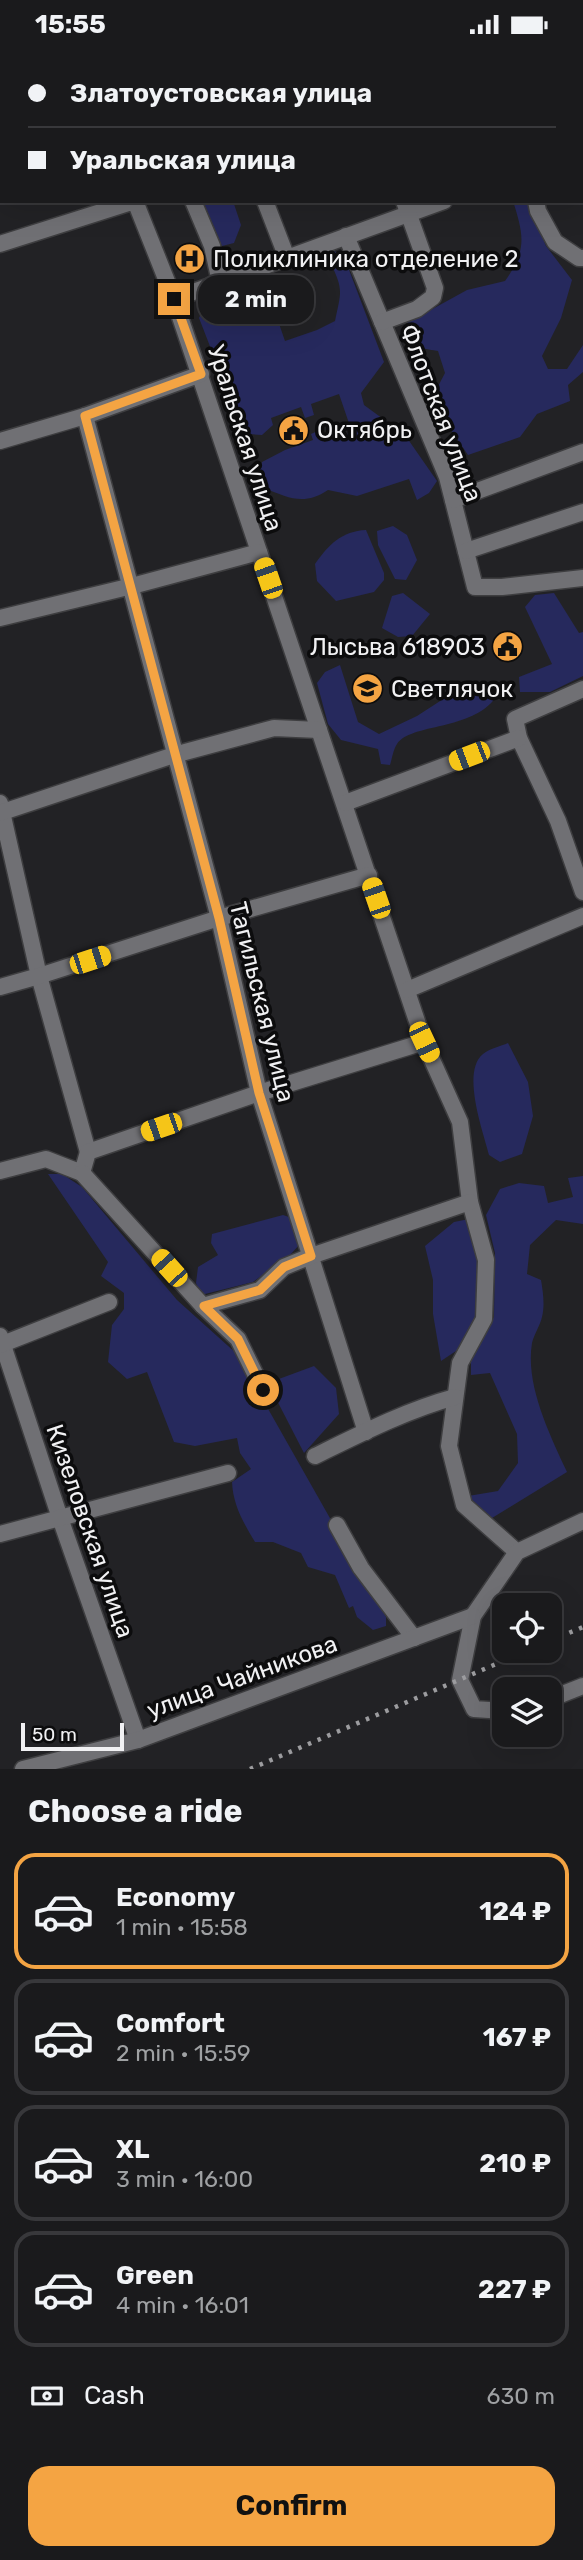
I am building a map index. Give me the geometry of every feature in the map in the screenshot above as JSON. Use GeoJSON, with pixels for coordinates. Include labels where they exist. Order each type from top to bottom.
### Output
{"type":"FeatureCollection","features":[{"type":"Feature","properties":{"kind":"street"},"geometry":{"type":"LineString","coordinates":[[0,244],[129,203]]}},
{"type":"Feature","properties":{"kind":"street","name":"Уральская улица"},"geometry":{"type":"LineString","coordinates":[[136,203],[201,374],[424,1042],[460,1122],[470,1202],[486,1260],[484,1319],[460,1363],[449,1446],[464,1505],[517,1552]]}},
{"type":"Feature","properties":{"kind":"street"},"geometry":{"type":"LineString","coordinates":[[194,203],[212,246],[220,282]]}},
{"type":"Feature","properties":{"kind":"street"},"geometry":{"type":"LineString","coordinates":[[266,203],[287,258]]}},
{"type":"Feature","properties":{"kind":"street"},"geometry":{"type":"LineString","coordinates":[[174,299],[346,236],[406,207],[431,203]]}},
{"type":"Feature","properties":{"kind":"street"},"geometry":{"type":"LineString","coordinates":[[536,203],[555,242],[583,258]]}},
{"type":"Feature","properties":{"kind":"street"},"geometry":{"type":"LineString","coordinates":[[382,323],[417,309],[433,297],[435,288],[406,207]]}},
{"type":"Feature","properties":{"kind":"street","name":"Флотская улица"},"geometry":{"type":"LineString","coordinates":[[346,236],[447,477],[475,587],[502,587],[583,578]]}},
{"type":"Feature","properties":{"kind":"street"},"geometry":{"type":"LineString","coordinates":[[0,441],[85,416],[201,374]]}},
{"type":"Feature","properties":{"kind":"street","name":"Тагильская улица"},"geometry":{"type":"LineString","coordinates":[[85,416],[219,918],[259,1093],[366,1432]]}},
{"type":"Feature","properties":{"kind":"street"},"geometry":{"type":"LineString","coordinates":[[453,501],[583,453]]}},
{"type":"Feature","properties":{"kind":"street"},"geometry":{"type":"LineString","coordinates":[[466,551],[583,512]]}},
{"type":"Feature","properties":{"kind":"street"},"geometry":{"type":"LineString","coordinates":[[0,618],[259,552]]}},
{"type":"Feature","properties":{"kind":"street"},"geometry":{"type":"LineString","coordinates":[[583,689],[515,719],[519,738],[558,821],[583,892]]}},
{"type":"Feature","properties":{"kind":"street"},"geometry":{"type":"LineString","coordinates":[[82,1173],[88,1152],[39,976],[1,809],[174,755],[274,728],[319,730]]}},
{"type":"Feature","properties":{"kind":"street"},"geometry":{"type":"LineString","coordinates":[[345,803],[519,738]]}},
{"type":"Feature","properties":{"kind":"street"},"geometry":{"type":"LineString","coordinates":[[0,986],[369,875]]}},
{"type":"Feature","properties":{"kind":"street"},"geometry":{"type":"LineString","coordinates":[[407,991],[583,916]]}},
{"type":"Feature","properties":{"kind":"street"},"geometry":{"type":"LineString","coordinates":[[88,1152],[259,1093],[424,1042]]}},
{"type":"Feature","properties":{"kind":"street"},"geometry":{"type":"LineString","coordinates":[[0,1171],[46,1159],[82,1173],[204,1306],[238,1339],[263,1390]]}},
{"type":"Feature","properties":{"kind":"street"},"geometry":{"type":"LineString","coordinates":[[204,1306],[260,1290],[284,1267],[311,1256],[470,1202]]}},
{"type":"Feature","properties":{"kind":"street"},"geometry":{"type":"LineString","coordinates":[[1,1341],[110,1302]]}},
{"type":"Feature","properties":{"kind":"street","name":"Кизеловская улица"},"geometry":{"type":"LineString","coordinates":[[1,1341],[138,1740]]}},
{"type":"Feature","properties":{"kind":"street"},"geometry":{"type":"LineString","coordinates":[[315,1456],[438,1401],[455,1397]]}},
{"type":"Feature","properties":{"kind":"street"},"geometry":{"type":"LineString","coordinates":[[0,1534],[228,1473]]}},
{"type":"Feature","properties":{"kind":"street"},"geometry":{"type":"LineString","coordinates":[[492,1710],[474,1709],[460,1680],[473,1616],[517,1552],[583,1521]]}},
{"type":"Feature","properties":{"kind":"street"},"geometry":{"type":"LineString","coordinates":[[337,1525],[361,1568],[414,1638]]}},
{"type":"Feature","properties":{"kind":"street","name":"улица Чайникова"},"geometry":{"type":"LineString","coordinates":[[23,1769],[138,1740],[473,1616]]}},
{"type":"Feature","properties":{"kind":"street"},"geometry":{"type":"LineString","coordinates":[[562,1694],[583,1686]]}},
{"type":"Feature","properties":{"kind":"shaded area"},"geometry":{"type":"Polygon","coordinates":[[[204,203],[234,203],[241,225],[234,243],[222,246],[204,203]]]}},
{"type":"Feature","properties":{"kind":"shaded area"},"geometry":{"type":"Polygon","coordinates":[[[514,203],[528,203],[546,246],[572,280],[561,318],[542,356],[548,369],[567,369],[583,345],[583,372],[568,385],[570,401],[537,414],[520,437],[468,455],[440,414],[434,394],[445,373],[438,351],[414,345],[409,337],[407,323],[467,290],[505,281],[520,251],[519,224],[514,203]]]}},
{"type":"Feature","properties":{"kind":"shaded area"},"geometry":{"type":"Polygon","coordinates":[[[333,251],[343,254],[384,362],[361,393],[364,405],[405,435],[437,481],[429,493],[417,500],[409,479],[357,496],[328,490],[311,498],[296,499],[264,488],[259,474],[262,462],[313,440],[311,434],[320,430],[324,442],[352,432],[339,394],[311,404],[314,415],[305,418],[301,407],[271,418],[273,425],[262,435],[249,434],[239,421],[199,318],[208,301],[252,282],[266,286],[285,341],[335,321],[340,291],[330,262],[333,251]]]}},
{"type":"Feature","properties":{"kind":"shaded area"},"geometry":{"type":"Polygon","coordinates":[[[393,526],[407,535],[417,560],[406,580],[395,579],[378,545],[377,531],[393,526]]]}},
{"type":"Feature","properties":{"kind":"shaded area"},"geometry":{"type":"Polygon","coordinates":[[[366,530],[384,573],[384,580],[374,592],[336,601],[317,581],[315,564],[336,540],[350,533],[366,530]]]}},
{"type":"Feature","properties":{"kind":"shaded area"},"geometry":{"type":"Polygon","coordinates":[[[403,593],[430,614],[412,636],[398,637],[382,628],[392,596],[403,593]]]}},
{"type":"Feature","properties":{"kind":"shaded area"},"geometry":{"type":"Polygon","coordinates":[[[554,593],[579,633],[583,632],[583,676],[550,692],[520,692],[519,677],[552,664],[525,607],[535,595],[554,593]]]}},
{"type":"Feature","properties":{"kind":"shaded area"},"geometry":{"type":"Polygon","coordinates":[[[340,665],[358,722],[379,734],[417,716],[451,694],[485,686],[496,697],[472,716],[404,737],[396,746],[390,765],[381,764],[378,749],[341,740],[328,724],[317,683],[325,672],[340,665]]]}},
{"type":"Feature","properties":{"kind":"shaded area"},"geometry":{"type":"Polygon","coordinates":[[[508,1043],[528,1082],[533,1116],[522,1154],[500,1162],[489,1155],[476,1102],[474,1074],[483,1054],[508,1043]]]}},
{"type":"Feature","properties":{"kind":"shaded area"},"geometry":{"type":"Polygon","coordinates":[[[48,1174],[62,1174],[82,1187],[177,1300],[237,1354],[386,1617],[386,1626],[373,1630],[357,1617],[353,1606],[349,1608],[335,1575],[308,1567],[301,1553],[273,1542],[255,1542],[234,1498],[232,1482],[251,1469],[240,1453],[237,1438],[195,1446],[174,1442],[147,1372],[127,1379],[108,1362],[112,1325],[124,1309],[124,1293],[101,1276],[108,1262],[48,1174]]]}},
{"type":"Feature","properties":{"kind":"shaded area"},"geometry":{"type":"Polygon","coordinates":[[[583,1176],[583,1224],[556,1220],[530,1245],[527,1274],[541,1280],[543,1299],[542,1317],[532,1343],[532,1376],[540,1409],[567,1472],[492,1518],[468,1496],[498,1491],[518,1463],[517,1434],[490,1373],[471,1375],[471,1358],[494,1317],[495,1253],[486,1215],[500,1189],[519,1183],[544,1186],[548,1203],[573,1197],[568,1178],[583,1176]]]}},
{"type":"Feature","properties":{"kind":"shaded area"},"geometry":{"type":"Polygon","coordinates":[[[283,1215],[292,1218],[300,1244],[290,1255],[253,1282],[201,1295],[196,1283],[198,1267],[218,1255],[211,1243],[212,1234],[283,1215]]]}},
{"type":"Feature","properties":{"kind":"shaded area"},"geometry":{"type":"Polygon","coordinates":[[[469,1219],[480,1270],[476,1317],[459,1349],[441,1361],[433,1314],[433,1280],[425,1246],[454,1222],[469,1219]]]}},
{"type":"Feature","properties":{"kind":"shaded area"},"geometry":{"type":"Polygon","coordinates":[[[314,1366],[336,1388],[339,1414],[304,1453],[268,1383],[314,1366]]]}},
{"type":"Feature","properties":{"kind":"railway"},"geometry":{"type":"LineString","coordinates":[[562,1636],[583,1627]]}},
{"type":"Feature","properties":{"kind":"railway"},"geometry":{"type":"LineString","coordinates":[[250,1769],[499,1663]]}},
{"type":"Feature","properties":{"kind":"place","name":"Поликлиника отделение 2"},"geometry":{"type":"Point","coordinates":[190,259]}},
{"type":"Feature","properties":{"kind":"place","name":"Октябрь"},"geometry":{"type":"Point","coordinates":[294,430]}},
{"type":"Feature","properties":{"kind":"place","name":"Лысьва 618903"},"geometry":{"type":"Point","coordinates":[508,647]}},
{"type":"Feature","properties":{"kind":"place","name":"Светлячок"},"geometry":{"type":"Point","coordinates":[368,689]}},
{"type":"Feature","properties":{"kind":"route"},"geometry":{"type":"LineString","coordinates":[[174,299],[201,374],[85,416],[219,918],[259,1093],[311,1256],[284,1267],[260,1290],[204,1306],[238,1339],[263,1390]]}}]}
